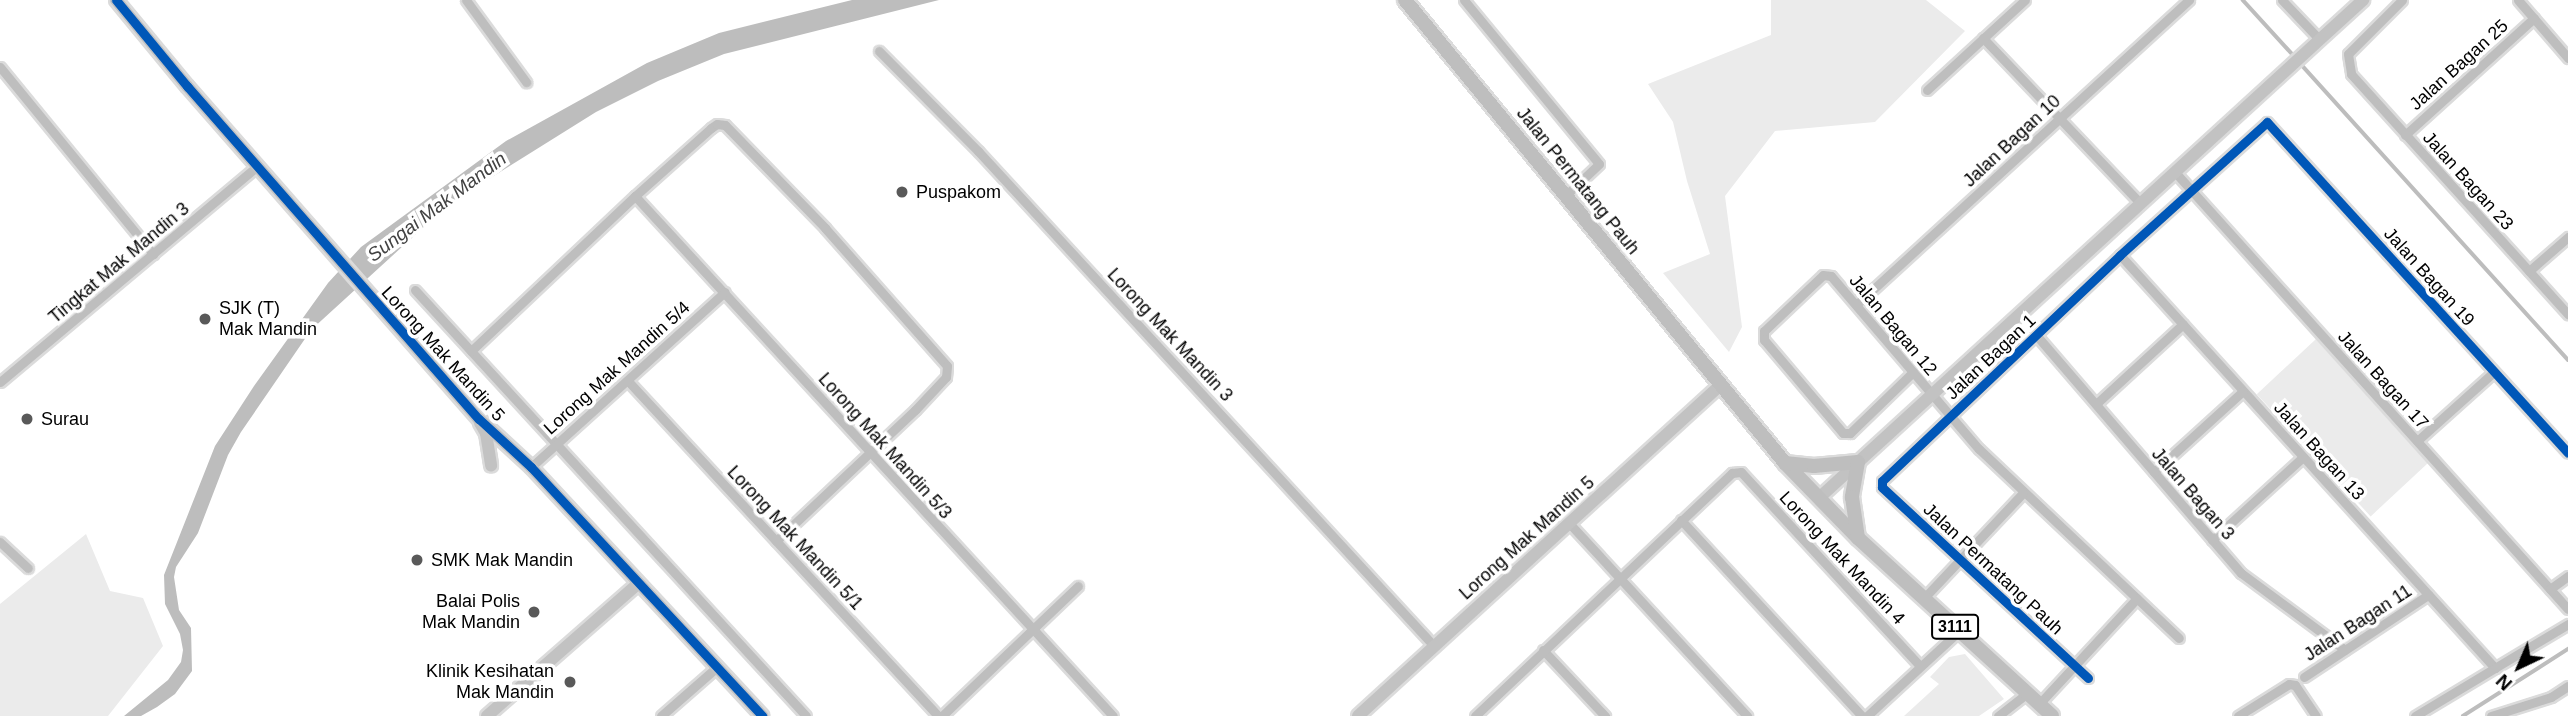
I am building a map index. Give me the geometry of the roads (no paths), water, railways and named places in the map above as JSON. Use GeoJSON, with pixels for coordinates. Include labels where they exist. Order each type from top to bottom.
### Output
{"type":"FeatureCollection","features":[{"type":"Feature","properties":{"kind":"main road","name":"Jalan Permatang Pauh"},"geometry":{"type":"LineString","coordinates":[[1405,0],[1785,463],[1858,538],[2052,716]]}},
{"type":"Feature","properties":{"kind":"main road"},"geometry":{"type":"LineString","coordinates":[[1785,463],[1814,466],[1858,463],[1852,498],[1858,538]]}},
{"type":"Feature","properties":{"kind":"street","name":"Lorong Mak Mandin 5"},"geometry":{"type":"LineString","coordinates":[[116,0],[478,419],[531,467],[762,716]]}},
{"type":"Feature","properties":{"kind":"street"},"geometry":{"type":"LineString","coordinates":[[466,0],[526,82]]}},
{"type":"Feature","properties":{"kind":"street"},"geometry":{"type":"LineString","coordinates":[[1464,0],[1599,164],[1565,196]]}},
{"type":"Feature","properties":{"kind":"street"},"geometry":{"type":"LineString","coordinates":[[1927,90],[2025,0]]}},
{"type":"Feature","properties":{"kind":"street","name":"Jalan Bagan 10"},"geometry":{"type":"LineString","coordinates":[[1856,305],[2189,0]]}},
{"type":"Feature","properties":{"kind":"street"},"geometry":{"type":"LineString","coordinates":[[2282,0],[2315,42]]}},
{"type":"Feature","properties":{"kind":"street","name":"Jalan Bagan 1"},"geometry":{"type":"LineString","coordinates":[[1819,498],[2363,0]]}},
{"type":"Feature","properties":{"kind":"street","name":"Jalan Bagan 23"},"geometry":{"type":"LineString","coordinates":[[2402,0],[2348,54],[2347,67],[2350,74],[2568,314]]}},
{"type":"Feature","properties":{"kind":"street"},"geometry":{"type":"LineString","coordinates":[[2518,0],[2568,58]]}},
{"type":"Feature","properties":{"kind":"street","name":"Jalan Bagan 25"},"geometry":{"type":"LineString","coordinates":[[2405,135],[2534,18]]}},
{"type":"Feature","properties":{"kind":"street"},"geometry":{"type":"LineString","coordinates":[[1983,38],[2140,203]]}},
{"type":"Feature","properties":{"kind":"street","name":"Lorong Mak Mandin 3"},"geometry":{"type":"LineString","coordinates":[[879,51],[988,161],[1434,646]]}},
{"type":"Feature","properties":{"kind":"street"},"geometry":{"type":"LineString","coordinates":[[0,67],[153,254]]}},
{"type":"Feature","properties":{"kind":"street","name":"Jalan Bagan 1"},"geometry":{"type":"LineString","coordinates":[[1882,481],[2120,255],[2267,122]]}},
{"type":"Feature","properties":{"kind":"street","name":"Jalan Bagan 19"},"geometry":{"type":"LineString","coordinates":[[2267,122],[2568,453]]}},
{"type":"Feature","properties":{"kind":"street"},"geometry":{"type":"LineString","coordinates":[[471,351],[711,128],[717,124],[725,124],[825,228],[947,366],[946,377],[776,541]]}},
{"type":"Feature","properties":{"kind":"street","name":"Tingkat Mak Mandin 3"},"geometry":{"type":"LineString","coordinates":[[0,382],[257,166]]}},
{"type":"Feature","properties":{"kind":"street","name":"Jalan Bagan 17"},"geometry":{"type":"LineString","coordinates":[[2174,172],[2568,609]]}},
{"type":"Feature","properties":{"kind":"street","name":"Lorong Mak Mandin 5/3"},"geometry":{"type":"LineString","coordinates":[[635,196],[1113,716]]}},
{"type":"Feature","properties":{"kind":"street"},"geometry":{"type":"LineString","coordinates":[[2529,271],[2568,237]]}},
{"type":"Feature","properties":{"kind":"street","name":"Jalan Bagan 13"},"geometry":{"type":"LineString","coordinates":[[2120,255],[2495,668]]}},
{"type":"Feature","properties":{"kind":"street","name":"Jalan Bagan 12"},"geometry":{"type":"LineString","coordinates":[[1913,372],[1850,433],[1843,433],[1764,340],[1764,331],[1823,275],[1831,276],[1913,372],[1931,395]]}},
{"type":"Feature","properties":{"kind":"street"},"geometry":{"type":"LineString","coordinates":[[415,290],[806,716]]}},
{"type":"Feature","properties":{"kind":"street","name":"Lorong Mak Mandin 5/4"},"geometry":{"type":"LineString","coordinates":[[531,467],[724,292]]}},
{"type":"Feature","properties":{"kind":"street"},"geometry":{"type":"LineString","coordinates":[[2096,404],[2183,324]]}},
{"type":"Feature","properties":{"kind":"street","name":"Jalan Bagan 3"},"geometry":{"type":"LineString","coordinates":[[2037,336],[2252,585],[2345,650]]}},
{"type":"Feature","properties":{"kind":"street"},"geometry":{"type":"LineString","coordinates":[[2417,441],[2494,372]]}},
{"type":"Feature","properties":{"kind":"street","name":"Lorong Mak Mandin 5/1"},"geometry":{"type":"LineString","coordinates":[[628,381],[940,716]]}},
{"type":"Feature","properties":{"kind":"street","name":"Lorong Mak Mandin 5"},"geometry":{"type":"LineString","coordinates":[[1358,716],[1720,386]]}},
{"type":"Feature","properties":{"kind":"street"},"geometry":{"type":"LineString","coordinates":[[2154,472],[2243,391]]}},
{"type":"Feature","properties":{"kind":"street"},"geometry":{"type":"LineString","coordinates":[[1931,395],[2023,493],[2179,638]]}},
{"type":"Feature","properties":{"kind":"street"},"geometry":{"type":"LineString","coordinates":[[478,419],[486,433],[491,466]]}},
{"type":"Feature","properties":{"kind":"street"},"geometry":{"type":"LineString","coordinates":[[2212,540],[2303,457]]}},
{"type":"Feature","properties":{"kind":"street","name":"Lorong Mak Mandin 4"},"geometry":{"type":"LineString","coordinates":[[1681,520],[1732,473],[1741,472],[1920,666]]}},
{"type":"Feature","properties":{"kind":"street","name":"Jalan Permatang Pauh"},"geometry":{"type":"LineString","coordinates":[[1882,481],[1882,487],[2088,678]]}},
{"type":"Feature","properties":{"kind":"street","name":"Jalan Permatang Pauh"},"geometry":{"type":"LineString","coordinates":[[1924,598],[2023,493]]}},
{"type":"Feature","properties":{"kind":"street"},"geometry":{"type":"LineString","coordinates":[[1475,716],[1681,520],[1865,716],[1959,631]]}},
{"type":"Feature","properties":{"kind":"street"},"geometry":{"type":"LineString","coordinates":[[1569,523],[1747,716]]}},
{"type":"Feature","properties":{"kind":"street"},"geometry":{"type":"LineString","coordinates":[[0,542],[28,568]]}},
{"type":"Feature","properties":{"kind":"street"},"geometry":{"type":"LineString","coordinates":[[2550,589],[2568,576]]}},
{"type":"Feature","properties":{"kind":"street"},"geometry":{"type":"LineString","coordinates":[[487,716],[638,584]]}},
{"type":"Feature","properties":{"kind":"street"},"geometry":{"type":"LineString","coordinates":[[940,716],[1078,586]]}},
{"type":"Feature","properties":{"kind":"street","name":"Jalan Bagan 11"},"geometry":{"type":"LineString","coordinates":[[2304,677],[2428,595]]}},
{"type":"Feature","properties":{"kind":"street"},"geometry":{"type":"LineString","coordinates":[[2004,715],[2033,698],[2074,665],[2137,598]]}},
{"type":"Feature","properties":{"kind":"street"},"geometry":{"type":"LineString","coordinates":[[2415,716],[2568,624]]}},
{"type":"Feature","properties":{"kind":"street"},"geometry":{"type":"LineString","coordinates":[[1543,650],[1605,716]]}},
{"type":"Feature","properties":{"kind":"street"},"geometry":{"type":"LineString","coordinates":[[661,716],[717,667]]}},
{"type":"Feature","properties":{"kind":"street"},"geometry":{"type":"LineString","coordinates":[[2238,716],[2289,684],[2295,685],[2316,716]]}},
{"type":"Feature","properties":{"kind":"street"},"geometry":{"type":"LineString","coordinates":[[2491,716],[2551,696],[2568,686]]}},
{"type":"Feature","properties":{"kind":"water","name":"Sungai Mak Mandin"},"geometry":{"type":"Polygon","coordinates":[[[852,0],[939,0],[724,54],[658,81],[596,112],[449,204],[311,330],[241,432],[228,455],[198,533],[176,567],[174,577],[179,610],[191,628],[192,671],[175,694],[157,707],[141,716],[124,716],[168,680],[181,662],[183,650],[180,634],[165,604],[164,575],[215,446],[254,386],[328,283],[361,247],[506,141],[647,63],[719,33],[852,0]]]}},
{"type":"Feature","properties":{"kind":"waterway"},"geometry":{"type":"LineString","coordinates":[[2243,0],[2295,57]]}},
{"type":"Feature","properties":{"kind":"waterway"},"geometry":{"type":"LineString","coordinates":[[2300,63],[2568,360]]}},
{"type":"Feature","properties":{"kind":"waterway"},"geometry":{"type":"LineString","coordinates":[[2463,716],[2568,649]]}},
{"type":"Feature","properties":{"kind":"place","name":"Puspakom"},"geometry":{"type":"Point","coordinates":[902,192]}},
{"type":"Feature","properties":{"kind":"place","name":"SJK (T) Mak Mandin"},"geometry":{"type":"Point","coordinates":[205,319]}},
{"type":"Feature","properties":{"kind":"place","name":"Surau"},"geometry":{"type":"Point","coordinates":[27,419]}},
{"type":"Feature","properties":{"kind":"place","name":"SMK Mak Mandin"},"geometry":{"type":"Point","coordinates":[417,560]}},
{"type":"Feature","properties":{"kind":"place","name":"Balai Polis Mak Mandin"},"geometry":{"type":"Point","coordinates":[534,612]}},
{"type":"Feature","properties":{"kind":"place","name":"Klinik Kesihatan Mak Mandin"},"geometry":{"type":"Point","coordinates":[570,682]}}]}
